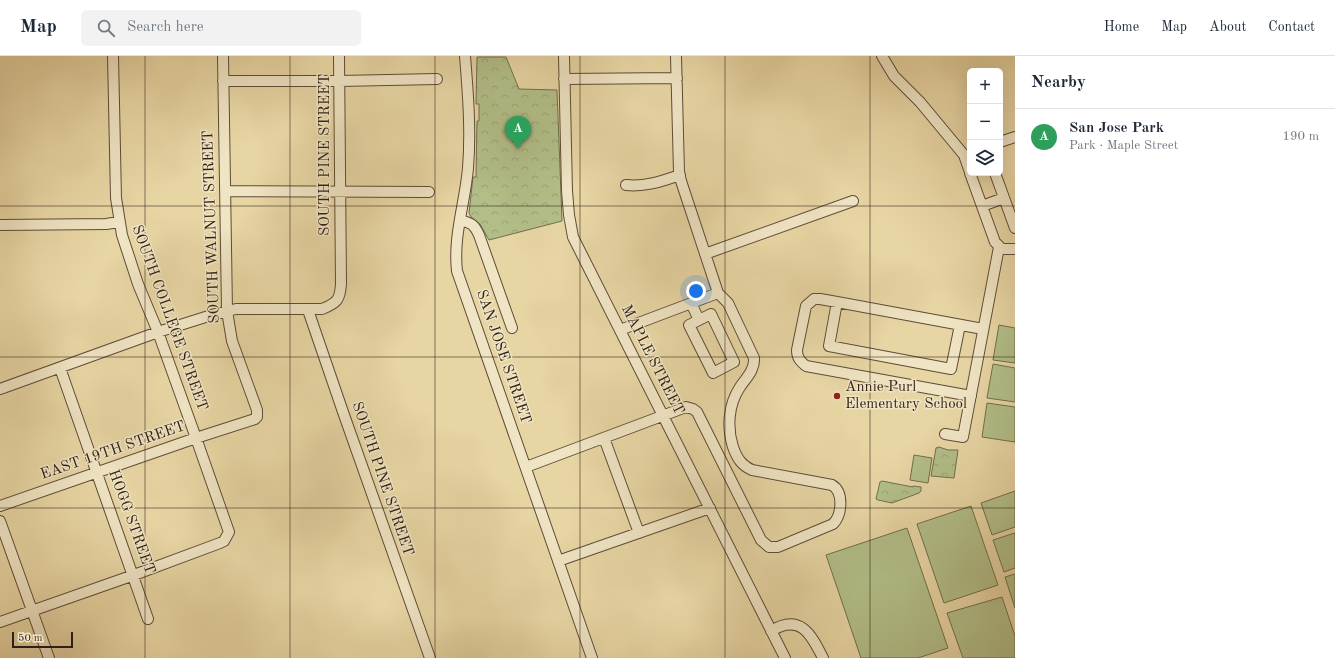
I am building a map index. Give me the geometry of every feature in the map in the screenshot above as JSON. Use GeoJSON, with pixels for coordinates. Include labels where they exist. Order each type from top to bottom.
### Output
{"type":"FeatureCollection","features":[{"type":"Feature","properties":{"kind":"street","name":"SOUTH COLLEGE STREET"},"geometry":{"type":"LineString","coordinates":[[113,56],[116,198],[122,235],[138,284],[158,332],[229,532],[228,536],[220,544],[134,575]]}},
{"type":"Feature","properties":{"kind":"street","name":"SOUTH WALNUT STREET"},"geometry":{"type":"LineString","coordinates":[[223,56],[227,311],[232,342],[258,417]]}},
{"type":"Feature","properties":{"kind":"street","name":"SOUTH PINE STREET"},"geometry":{"type":"LineString","coordinates":[[339,56],[341,284],[337,301],[331,306],[322,309],[308,310],[430,658]]}},
{"type":"Feature","properties":{"kind":"street","name":"SAN JOSE STREET"},"geometry":{"type":"LineString","coordinates":[[465,56],[469,150],[468,170],[456,253],[457,271],[592,658]]}},
{"type":"Feature","properties":{"kind":"street","name":"MAPLE STREET"},"geometry":{"type":"LineString","coordinates":[[564,56],[568,215],[573,237],[785,658]]}},
{"type":"Feature","properties":{"kind":"street"},"geometry":{"type":"LineString","coordinates":[[526,467],[686,407],[697,412],[761,540],[769,547],[778,547],[833,524],[837,520],[840,500],[838,491],[832,485],[752,470],[745,467],[736,455],[730,436],[729,421],[733,401],[752,370],[754,358],[728,303],[718,293],[680,175],[676,56]]}},
{"type":"Feature","properties":{"kind":"street"},"geometry":{"type":"LineString","coordinates":[[882,56],[894,76],[920,102],[967,154]]}},
{"type":"Feature","properties":{"kind":"street"},"geometry":{"type":"LineString","coordinates":[[564,79],[677,78]]}},
{"type":"Feature","properties":{"kind":"street"},"geometry":{"type":"LineString","coordinates":[[223,81],[437,79]]}},
{"type":"Feature","properties":{"kind":"street"},"geometry":{"type":"LineString","coordinates":[[1003,141],[1015,137]]}},
{"type":"Feature","properties":{"kind":"street"},"geometry":{"type":"LineString","coordinates":[[626,185],[648,185],[680,175]]}},
{"type":"Feature","properties":{"kind":"street"},"geometry":{"type":"LineString","coordinates":[[971,176],[995,242],[1002,249],[1015,249]]}},
{"type":"Feature","properties":{"kind":"street"},"geometry":{"type":"LineString","coordinates":[[996,176],[1015,228]]}},
{"type":"Feature","properties":{"kind":"street"},"geometry":{"type":"LineString","coordinates":[[226,191],[429,192]]}},
{"type":"Feature","properties":{"kind":"street"},"geometry":{"type":"LineString","coordinates":[[982,206],[1004,198]]}},
{"type":"Feature","properties":{"kind":"street"},"geometry":{"type":"LineString","coordinates":[[705,254],[853,201]]}},
{"type":"Feature","properties":{"kind":"street"},"geometry":{"type":"LineString","coordinates":[[460,220],[471,223],[479,235],[512,328]]}},
{"type":"Feature","properties":{"kind":"street"},"geometry":{"type":"LineString","coordinates":[[0,225],[106,224],[119,222]]}},
{"type":"Feature","properties":{"kind":"street"},"geometry":{"type":"LineString","coordinates":[[945,434],[963,437],[999,246]]}},
{"type":"Feature","properties":{"kind":"street"},"geometry":{"type":"LineString","coordinates":[[620,330],[718,293]]}},
{"type":"Feature","properties":{"kind":"street"},"geometry":{"type":"LineString","coordinates":[[970,396],[806,366],[797,356],[797,350],[806,306],[814,299],[983,329]]}},
{"type":"Feature","properties":{"kind":"street"},"geometry":{"type":"LineString","coordinates":[[837,302],[829,346],[944,368],[952,369],[960,325]]}},
{"type":"Feature","properties":{"kind":"street"},"geometry":{"type":"LineString","coordinates":[[691,303],[699,320]]}},
{"type":"Feature","properties":{"kind":"street"},"geometry":{"type":"LineString","coordinates":[[0,389],[158,332],[215,314],[236,310],[308,310]]}},
{"type":"Feature","properties":{"kind":"street"},"geometry":{"type":"LineString","coordinates":[[711,314],[734,362],[713,373],[689,325],[699,320],[711,314]]}},
{"type":"Feature","properties":{"kind":"street","name":"HOGG STREET"},"geometry":{"type":"LineString","coordinates":[[60,368],[148,618]]}},
{"type":"Feature","properties":{"kind":"street","name":"EAST 19TH STREET"},"geometry":{"type":"LineString","coordinates":[[0,506],[258,417]]}},
{"type":"Feature","properties":{"kind":"street"},"geometry":{"type":"LineString","coordinates":[[604,438],[639,533]]}},
{"type":"Feature","properties":{"kind":"street"},"geometry":{"type":"LineString","coordinates":[[558,561],[710,508]]}},
{"type":"Feature","properties":{"kind":"street"},"geometry":{"type":"LineString","coordinates":[[0,521],[49,658]]}},
{"type":"Feature","properties":{"kind":"street"},"geometry":{"type":"LineString","coordinates":[[0,622],[134,575]]}},
{"type":"Feature","properties":{"kind":"street"},"geometry":{"type":"LineString","coordinates":[[771,630],[784,624],[799,626],[809,634],[823,658]]}},
{"type":"Feature","properties":{"kind":"green space"},"geometry":{"type":"Polygon","coordinates":[[[477,57],[506,57],[519,89],[557,90],[562,221],[489,240],[480,224],[471,217],[469,213],[473,177],[476,177],[477,121],[479,121],[479,104],[476,104],[477,57]]]}},
{"type":"Feature","properties":{"kind":"green space"},"geometry":{"type":"Polygon","coordinates":[[[999,325],[1015,328],[1015,363],[993,360],[999,325]]]}},
{"type":"Feature","properties":{"kind":"green space"},"geometry":{"type":"Polygon","coordinates":[[[993,364],[1015,368],[1015,402],[987,398],[993,364]]]}},
{"type":"Feature","properties":{"kind":"green space"},"geometry":{"type":"Polygon","coordinates":[[[987,403],[1015,407],[1015,442],[982,437],[987,403]]]}},
{"type":"Feature","properties":{"kind":"green space"},"geometry":{"type":"Polygon","coordinates":[[[939,447],[948,450],[958,450],[954,478],[931,476],[936,448],[939,447]]]}},
{"type":"Feature","properties":{"kind":"green space"},"geometry":{"type":"Polygon","coordinates":[[[914,455],[932,458],[928,483],[910,480],[914,455]]]}},
{"type":"Feature","properties":{"kind":"green space"},"geometry":{"type":"Polygon","coordinates":[[[882,481],[913,487],[921,487],[921,491],[892,503],[878,500],[876,499],[880,482],[882,481]]]}},
{"type":"Feature","properties":{"kind":"green space"},"geometry":{"type":"Polygon","coordinates":[[[1015,491],[1015,527],[992,535],[981,503],[1015,491]]]}},
{"type":"Feature","properties":{"kind":"green space"},"geometry":{"type":"Polygon","coordinates":[[[971,506],[998,585],[944,603],[917,524],[971,506]]]}},
{"type":"Feature","properties":{"kind":"green space"},"geometry":{"type":"Polygon","coordinates":[[[907,528],[948,648],[918,658],[861,658],[826,555],[907,528]]]}},
{"type":"Feature","properties":{"kind":"green space"},"geometry":{"type":"Polygon","coordinates":[[[1015,533],[1015,568],[1004,572],[993,540],[1015,533]]]}},
{"type":"Feature","properties":{"kind":"green space"},"geometry":{"type":"Polygon","coordinates":[[[1015,574],[1015,608],[1005,577],[1015,574]]]}},
{"type":"Feature","properties":{"kind":"green space"},"geometry":{"type":"Polygon","coordinates":[[[1002,597],[1015,636],[1015,658],[963,658],[947,613],[1002,597]]]}},
{"type":"Feature","properties":{"kind":"place","name":"San Jose Park"},"geometry":{"type":"Point","coordinates":[518,149]}},
{"type":"Feature","properties":{"kind":"place","name":"Annie Purl Elementary School"},"geometry":{"type":"Point","coordinates":[837,396]}}]}
